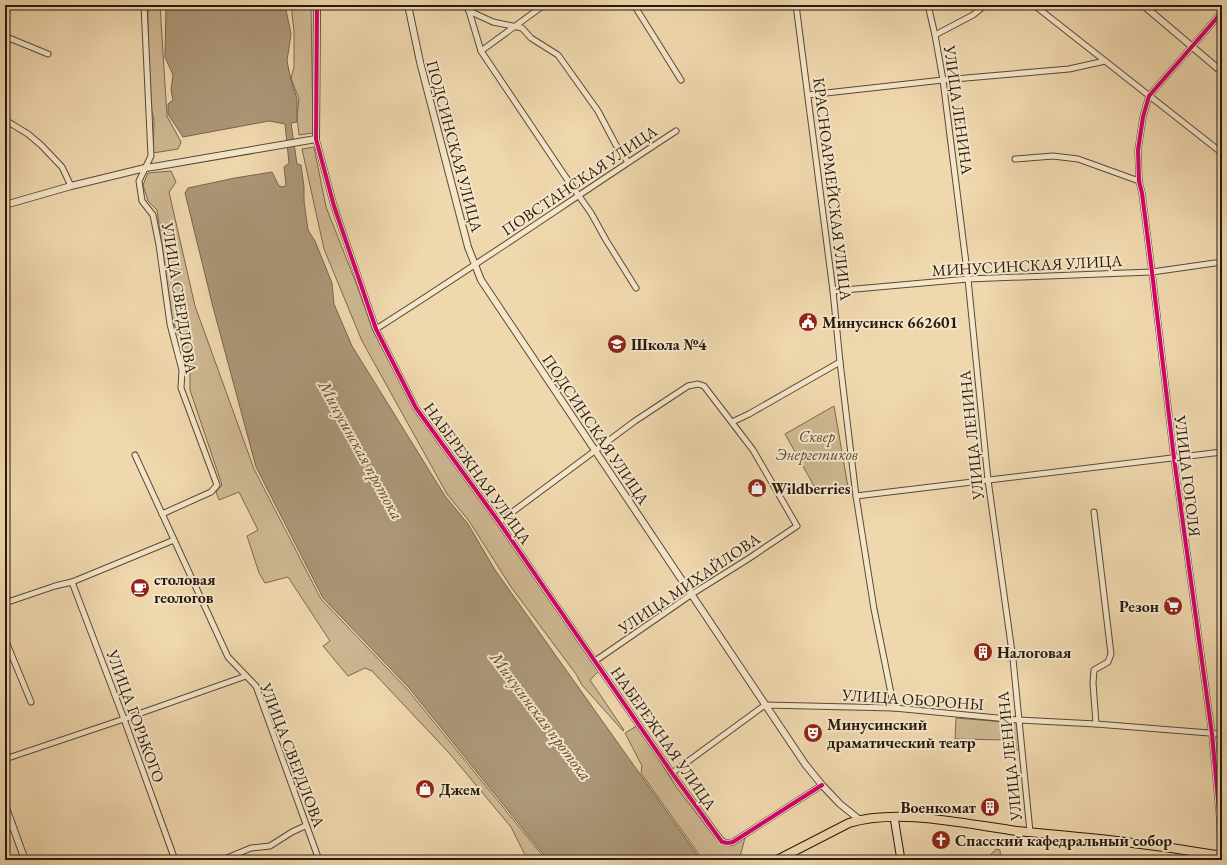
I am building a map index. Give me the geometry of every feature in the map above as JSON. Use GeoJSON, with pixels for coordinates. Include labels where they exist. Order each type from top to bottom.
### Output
{"type":"FeatureCollection","features":[{"type":"Feature","properties":{"kind":"main road"},"geometry":{"type":"LineString","coordinates":[[777,860],[837,828],[860,820],[882,816],[943,821],[1117,841],[1221,857]]}},
{"type":"Feature","properties":{"kind":"main road"},"geometry":{"type":"LineString","coordinates":[[894,817],[901,860]]}},
{"type":"Feature","properties":{"kind":"street","name":"УЛИЦА СВЕРДЛОВА"},"geometry":{"type":"LineString","coordinates":[[144,5],[151,156],[139,182],[142,200],[153,214],[170,324],[182,370],[181,388],[217,485],[211,492],[162,514]]}},
{"type":"Feature","properties":{"kind":"street","name":"НАБЕРЕЖНАЯ УЛИЦА"},"geometry":{"type":"LineString","coordinates":[[317,5],[316,139],[334,206],[376,329],[416,408],[499,522],[672,773],[722,842],[733,842],[822,785]]}},
{"type":"Feature","properties":{"kind":"street","name":"ПОДСИНСКАЯ УЛИЦА"},"geometry":{"type":"LineString","coordinates":[[408,5],[420,62],[468,247],[481,280],[805,764],[840,804],[860,820]]}},
{"type":"Feature","properties":{"kind":"street"},"geometry":{"type":"LineString","coordinates":[[465,5],[469,10],[481,51],[565,176],[579,194],[636,288]]}},
{"type":"Feature","properties":{"kind":"street"},"geometry":{"type":"LineString","coordinates":[[481,51],[544,5]]}},
{"type":"Feature","properties":{"kind":"street","name":"КРАСНОАРМЕЙСКАЯ УЛИЦА"},"geometry":{"type":"LineString","coordinates":[[796,5],[833,291],[856,496],[874,609],[894,708]]}},
{"type":"Feature","properties":{"kind":"street","name":"УЛИЦА ЛЕНИНА"},"geometry":{"type":"LineString","coordinates":[[928,5],[943,80],[968,279],[988,480],[1012,660],[1030,832]]}},
{"type":"Feature","properties":{"kind":"street","name":"УЛИЦА ЛЕНИНА"},"geometry":{"type":"LineString","coordinates":[[935,35],[973,15],[985,5]]}},
{"type":"Feature","properties":{"kind":"street"},"geometry":{"type":"LineString","coordinates":[[1034,5],[1222,153]]}},
{"type":"Feature","properties":{"kind":"street"},"geometry":{"type":"LineString","coordinates":[[1143,5],[1222,72]]}},
{"type":"Feature","properties":{"kind":"street"},"geometry":{"type":"LineString","coordinates":[[637,6],[682,80]]}},
{"type":"Feature","properties":{"kind":"street"},"geometry":{"type":"LineString","coordinates":[[469,10],[493,22],[522,28],[531,38],[558,55],[598,111],[616,145],[628,162]]}},
{"type":"Feature","properties":{"kind":"street"},"geometry":{"type":"LineString","coordinates":[[1149,96],[1222,12]]}},
{"type":"Feature","properties":{"kind":"street"},"geometry":{"type":"LineString","coordinates":[[5,44],[9,38],[48,54]]}},
{"type":"Feature","properties":{"kind":"street"},"geometry":{"type":"LineString","coordinates":[[808,95],[943,80],[1068,69],[1105,61]]}},
{"type":"Feature","properties":{"kind":"street","name":"УЛИЦА ГОГОЛЯ"},"geometry":{"type":"LineString","coordinates":[[1149,96],[1143,117],[1139,144],[1139,181],[1142,193],[1152,272],[1174,458],[1212,734],[1220,822],[1221,857]]}},
{"type":"Feature","properties":{"kind":"street"},"geometry":{"type":"LineString","coordinates":[[5,120],[28,134],[41,145],[62,167],[72,186]]}},
{"type":"Feature","properties":{"kind":"street","name":"ПОВСТАНСКАЯ УЛИЦА"},"geometry":{"type":"LineString","coordinates":[[376,329],[676,131]]}},
{"type":"Feature","properties":{"kind":"street"},"geometry":{"type":"LineString","coordinates":[[5,205],[72,186],[145,168],[316,139]]}},
{"type":"Feature","properties":{"kind":"street"},"geometry":{"type":"LineString","coordinates":[[1015,159],[1053,156],[1078,159],[1139,181]]}},
{"type":"Feature","properties":{"kind":"street","name":"МИНУСИНСКАЯ УЛИЦА"},"geometry":{"type":"LineString","coordinates":[[833,291],[968,279],[1152,272],[1222,262]]}},
{"type":"Feature","properties":{"kind":"street"},"geometry":{"type":"LineString","coordinates":[[499,522],[635,421],[688,386],[698,384],[704,386],[732,422],[749,414],[840,362]]}},
{"type":"Feature","properties":{"kind":"street","name":"УЛИЦА МИХАЙЛОВА"},"geometry":{"type":"LineString","coordinates":[[595,661],[692,594],[797,526],[753,450],[732,422]]}},
{"type":"Feature","properties":{"kind":"street"},"geometry":{"type":"LineString","coordinates":[[856,496],[1222,452]]}},
{"type":"Feature","properties":{"kind":"street","name":"УЛИЦА СВЕРДЛОВА"},"geometry":{"type":"LineString","coordinates":[[134,455],[228,657],[256,686],[319,860]]}},
{"type":"Feature","properties":{"kind":"street"},"geometry":{"type":"LineString","coordinates":[[1094,512],[1111,654],[1108,662],[1094,670],[1093,683],[1096,724]]}},
{"type":"Feature","properties":{"kind":"street"},"geometry":{"type":"LineString","coordinates":[[5,603],[55,586],[72,582],[174,540]]}},
{"type":"Feature","properties":{"kind":"street","name":"УЛИЦА ГОРЬКОГО"},"geometry":{"type":"LineString","coordinates":[[72,582],[175,860]]}},
{"type":"Feature","properties":{"kind":"street"},"geometry":{"type":"LineString","coordinates":[[5,639],[31,702]]}},
{"type":"Feature","properties":{"kind":"street"},"geometry":{"type":"LineString","coordinates":[[5,759],[246,676]]}},
{"type":"Feature","properties":{"kind":"street"},"geometry":{"type":"LineString","coordinates":[[672,773],[765,705]]}},
{"type":"Feature","properties":{"kind":"street","name":"УЛИЦА ОБОРОНЫ"},"geometry":{"type":"LineString","coordinates":[[765,705],[894,708],[1019,720],[1096,724],[1222,734]]}},
{"type":"Feature","properties":{"kind":"street"},"geometry":{"type":"LineString","coordinates":[[5,805],[25,860]]}},
{"type":"Feature","properties":{"kind":"street"},"geometry":{"type":"LineString","coordinates":[[222,860],[250,848],[270,846],[292,832],[306,826]]}},
{"type":"Feature","properties":{"kind":"green space"},"geometry":{"type":"Polygon","coordinates":[[[148,5],[160,5],[167,116],[181,142],[178,149],[153,153],[154,120],[148,95],[148,5]]]}},
{"type":"Feature","properties":{"kind":"green space"},"geometry":{"type":"Polygon","coordinates":[[[291,5],[311,5],[313,133],[299,135],[297,117],[299,99],[291,78],[294,67],[294,31],[291,5]]]}},
{"type":"Feature","properties":{"kind":"green space"},"geometry":{"type":"Polygon","coordinates":[[[314,147],[326,207],[373,331],[415,410],[497,523],[599,671],[590,680],[624,730],[623,731],[582,685],[576,674],[511,587],[469,521],[447,494],[362,341],[324,249],[302,149],[314,147]]]}},
{"type":"Feature","properties":{"kind":"green space"},"geometry":{"type":"Polygon","coordinates":[[[171,171],[176,182],[169,192],[195,306],[254,469],[321,599],[407,689],[546,860],[525,860],[526,857],[511,827],[450,754],[372,671],[365,668],[348,676],[323,646],[330,641],[288,577],[265,583],[259,573],[247,536],[258,530],[239,492],[219,500],[216,492],[222,485],[190,390],[190,365],[172,319],[157,210],[148,201],[143,185],[148,173],[171,171]]]}},
{"type":"Feature","properties":{"kind":"green space","name":"Сквер Энергетиков"},"geometry":{"type":"Polygon","coordinates":[[[834,406],[848,487],[841,492],[818,493],[785,434],[834,406]]]}},
{"type":"Feature","properties":{"kind":"green space"},"geometry":{"type":"Polygon","coordinates":[[[956,718],[1017,723],[1019,749],[1013,752],[1006,740],[955,739],[956,718]]]}},
{"type":"Feature","properties":{"kind":"green space"},"geometry":{"type":"Polygon","coordinates":[[[638,725],[676,787],[721,844],[731,846],[745,838],[739,860],[703,860],[641,773],[642,766],[625,733],[638,725]]]}},
{"type":"Feature","properties":{"kind":"green space"},"geometry":{"type":"Polygon","coordinates":[[[996,849],[1000,850],[1001,860],[986,860],[996,849]]]}},
{"type":"Feature","properties":{"kind":"water","name":"Минусинская протока"},"geometry":{"type":"Polygon","coordinates":[[[166,5],[285,5],[291,34],[287,61],[297,99],[297,122],[291,123],[297,164],[301,165],[308,230],[315,241],[332,283],[334,304],[352,346],[445,496],[468,524],[495,570],[701,860],[548,860],[409,688],[323,598],[256,467],[213,307],[185,193],[188,188],[272,172],[279,186],[283,187],[286,185],[284,167],[289,163],[285,124],[269,121],[183,137],[168,114],[168,104],[173,100],[171,90],[173,75],[165,57],[166,5]]]}},
{"type":"Feature","properties":{"kind":"cycle path"},"geometry":{"type":"LineString","coordinates":[[317,5],[316,139],[334,206],[376,329],[416,408],[499,522],[672,773],[722,842],[733,842],[822,785]]}},
{"type":"Feature","properties":{"kind":"cycle path"},"geometry":{"type":"LineString","coordinates":[[1221,860],[1220,822],[1212,734],[1174,458],[1152,272],[1142,193],[1139,181],[1138,150],[1143,117],[1149,96],[1222,12]]}},
{"type":"Feature","properties":{"kind":"place","name":"Минусинск 662601"},"geometry":{"type":"Point","coordinates":[808,322]}},
{"type":"Feature","properties":{"kind":"place","name":"Школа №4"},"geometry":{"type":"Point","coordinates":[617,344]}},
{"type":"Feature","properties":{"kind":"place","name":"Wildberries"},"geometry":{"type":"Point","coordinates":[757,488]}},
{"type":"Feature","properties":{"kind":"place","name":"столовая геологов"},"geometry":{"type":"Point","coordinates":[140,588]}},
{"type":"Feature","properties":{"kind":"place","name":"Резон"},"geometry":{"type":"Point","coordinates":[1173,606]}},
{"type":"Feature","properties":{"kind":"place","name":"Налоговая"},"geometry":{"type":"Point","coordinates":[983,652]}},
{"type":"Feature","properties":{"kind":"place","name":"Минусинский драматический театр"},"geometry":{"type":"Point","coordinates":[813,733]}},
{"type":"Feature","properties":{"kind":"place","name":"Джем"},"geometry":{"type":"Point","coordinates":[425,789]}},
{"type":"Feature","properties":{"kind":"place","name":"Военкомат"},"geometry":{"type":"Point","coordinates":[990,807]}},
{"type":"Feature","properties":{"kind":"place","name":"Спасский кафедральный собор"},"geometry":{"type":"Point","coordinates":[941,840]}}]}
